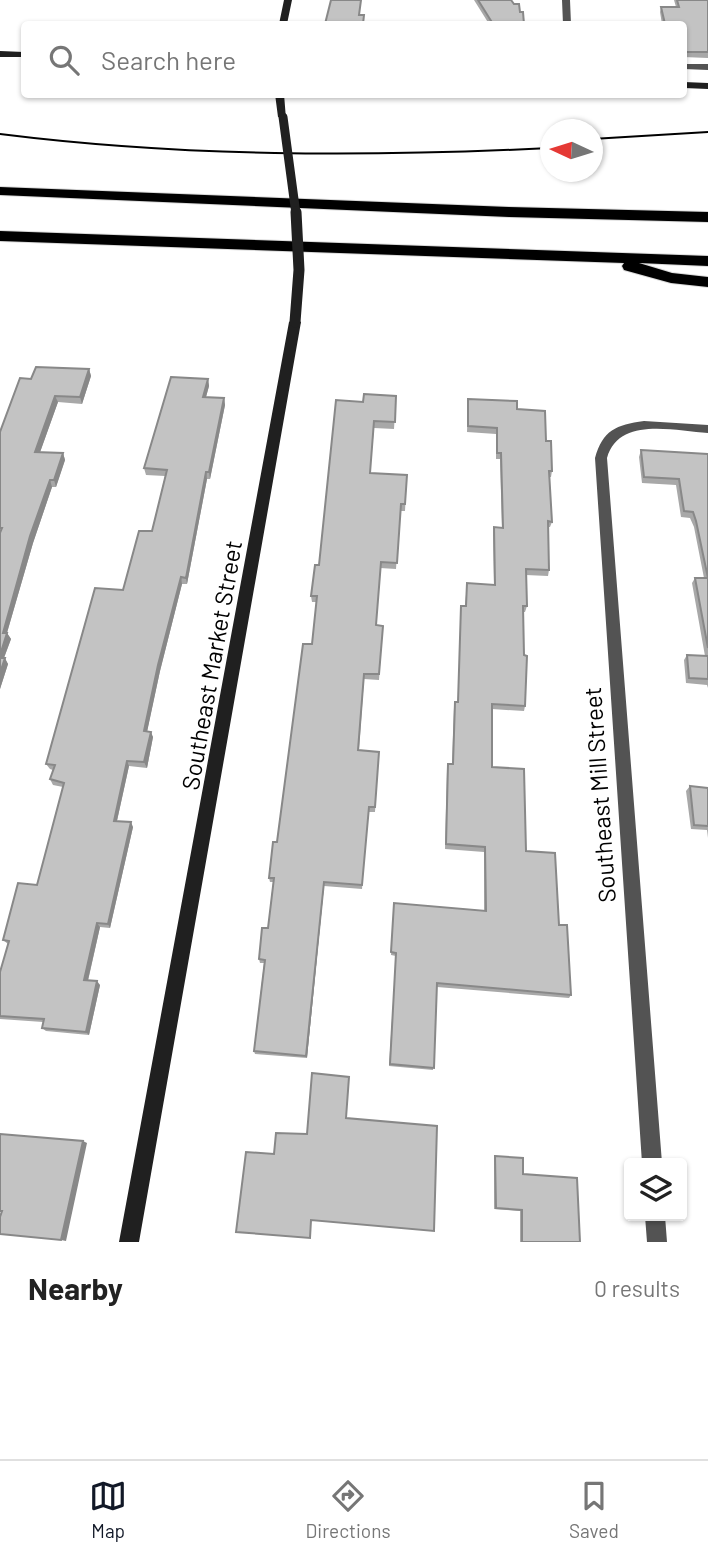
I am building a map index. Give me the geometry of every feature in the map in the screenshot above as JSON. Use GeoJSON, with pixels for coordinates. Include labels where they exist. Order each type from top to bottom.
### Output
{"type":"FeatureCollection","features":[{"type":"Feature","properties":{"kind":"highway"},"geometry":{"type":"LineString","coordinates":[[0,191],[509,212],[708,217]]}},
{"type":"Feature","properties":{"kind":"highway"},"geometry":{"type":"LineString","coordinates":[[0,236],[708,261]]}},
{"type":"Feature","properties":{"kind":"highway"},"geometry":{"type":"LineString","coordinates":[[608,259],[671,278],[708,282]]}},
{"type":"Feature","properties":{"kind":"street"},"geometry":{"type":"LineString","coordinates":[[284,21],[289,0]]}},
{"type":"Feature","properties":{"kind":"street"},"geometry":{"type":"LineString","coordinates":[[565,0],[567,21]]}},
{"type":"Feature","properties":{"kind":"street"},"geometry":{"type":"LineString","coordinates":[[0,54],[21,55]]}},
{"type":"Feature","properties":{"kind":"street"},"geometry":{"type":"LineString","coordinates":[[687,67],[708,67]]}},
{"type":"Feature","properties":{"kind":"street"},"geometry":{"type":"LineString","coordinates":[[687,85],[708,86]]}},
{"type":"Feature","properties":{"kind":"street","name":"Southeast Market Street"},"geometry":{"type":"LineString","coordinates":[[129,1242],[295,322],[300,275],[300,229],[280,98]]}},
{"type":"Feature","properties":{"kind":"street","name":"Southeast Mill Street"},"geometry":{"type":"LineString","coordinates":[[652,1158],[601,458],[603,444],[618,430],[641,426],[708,429]]}},
{"type":"Feature","properties":{"kind":"street"},"geometry":{"type":"LineString","coordinates":[[655,1221],[657,1242]]}},
{"type":"Feature","properties":{"kind":"building"},"geometry":{"type":"Polygon","coordinates":[[[331,0],[361,0],[359,15],[364,15],[363,21],[326,21],[331,0]]]}},
{"type":"Feature","properties":{"kind":"building"},"geometry":{"type":"Polygon","coordinates":[[[478,0],[511,0],[514,4],[519,4],[520,12],[523,12],[524,21],[491,21],[478,0]]]}},
{"type":"Feature","properties":{"kind":"building"},"geometry":{"type":"Polygon","coordinates":[[[677,0],[708,0],[708,52],[687,52],[687,21],[664,21],[661,7],[679,7],[677,0]]]}},
{"type":"Feature","properties":{"kind":"building"},"geometry":{"type":"Polygon","coordinates":[[[36,367],[89,369],[80,397],[55,396],[35,452],[63,453],[54,480],[50,480],[30,536],[3,633],[7,633],[0,655],[0,432],[20,378],[31,379],[36,367]]]}},
{"type":"Feature","properties":{"kind":"building"},"geometry":{"type":"Polygon","coordinates":[[[171,377],[208,379],[203,397],[224,398],[209,472],[206,472],[186,578],[181,577],[158,665],[144,731],[151,732],[144,762],[127,761],[114,821],[131,822],[108,924],[97,923],[84,980],[97,981],[86,1032],[42,1028],[44,1019],[0,1016],[0,972],[9,941],[3,940],[18,883],[37,885],[64,783],[50,779],[55,765],[46,764],[95,588],[123,590],[139,531],[152,531],[167,470],[144,468],[171,377]]]}},
{"type":"Feature","properties":{"kind":"building"},"geometry":{"type":"Polygon","coordinates":[[[364,394],[396,396],[395,422],[374,421],[370,473],[407,475],[405,504],[401,504],[397,563],[381,562],[376,625],[383,626],[379,674],[364,674],[358,750],[379,752],[375,807],[369,807],[362,885],[324,882],[306,1056],[254,1051],[265,960],[259,959],[262,928],[268,928],[274,878],[269,878],[273,842],[277,842],[303,644],[312,644],[317,596],[311,596],[315,565],[319,565],[336,400],[363,402],[364,394]]]}},
{"type":"Feature","properties":{"kind":"building"},"geometry":{"type":"Polygon","coordinates":[[[468,399],[517,401],[517,409],[545,411],[546,441],[551,441],[552,471],[549,471],[552,522],[548,521],[549,570],[526,569],[527,606],[523,606],[524,655],[527,656],[525,706],[492,704],[492,767],[524,769],[526,851],[555,853],[559,925],[567,925],[571,995],[437,983],[434,1068],[390,1064],[396,953],[391,952],[394,903],[486,911],[485,847],[446,844],[448,764],[453,764],[455,702],[458,702],[461,606],[466,606],[467,583],[495,585],[494,527],[503,528],[501,453],[497,453],[497,428],[468,426],[468,399]]]}},
{"type":"Feature","properties":{"kind":"building"},"geometry":{"type":"Polygon","coordinates":[[[641,450],[708,454],[708,578],[696,521],[693,512],[684,511],[679,479],[644,477],[641,450]]]}},
{"type":"Feature","properties":{"kind":"building"},"geometry":{"type":"Polygon","coordinates":[[[695,578],[708,578],[708,648],[695,578]]]}},
{"type":"Feature","properties":{"kind":"building"},"geometry":{"type":"Polygon","coordinates":[[[687,655],[708,656],[708,679],[689,678],[687,655]]]}},
{"type":"Feature","properties":{"kind":"building"},"geometry":{"type":"Polygon","coordinates":[[[0,658],[5,658],[0,673],[0,658]]]}},
{"type":"Feature","properties":{"kind":"building"},"geometry":{"type":"Polygon","coordinates":[[[690,786],[708,788],[708,826],[694,825],[690,786]]]}},
{"type":"Feature","properties":{"kind":"building"},"geometry":{"type":"Polygon","coordinates":[[[312,1073],[349,1077],[346,1118],[437,1126],[434,1231],[311,1220],[310,1238],[236,1232],[246,1152],[274,1154],[276,1133],[307,1134],[312,1073]]]}},
{"type":"Feature","properties":{"kind":"building"},"geometry":{"type":"Polygon","coordinates":[[[0,1134],[83,1141],[61,1240],[0,1234],[0,1134]]]}},
{"type":"Feature","properties":{"kind":"building"},"geometry":{"type":"Polygon","coordinates":[[[495,1156],[523,1158],[523,1174],[577,1178],[580,1242],[522,1242],[522,1210],[496,1208],[495,1156]]]}},
{"type":"Feature","properties":{"kind":"tram line"},"geometry":{"type":"LineString","coordinates":[[603,138],[708,132]]}},
{"type":"Feature","properties":{"kind":"tram line"},"geometry":{"type":"LineString","coordinates":[[0,134],[137,147],[275,153],[412,153],[540,148]]}}]}
